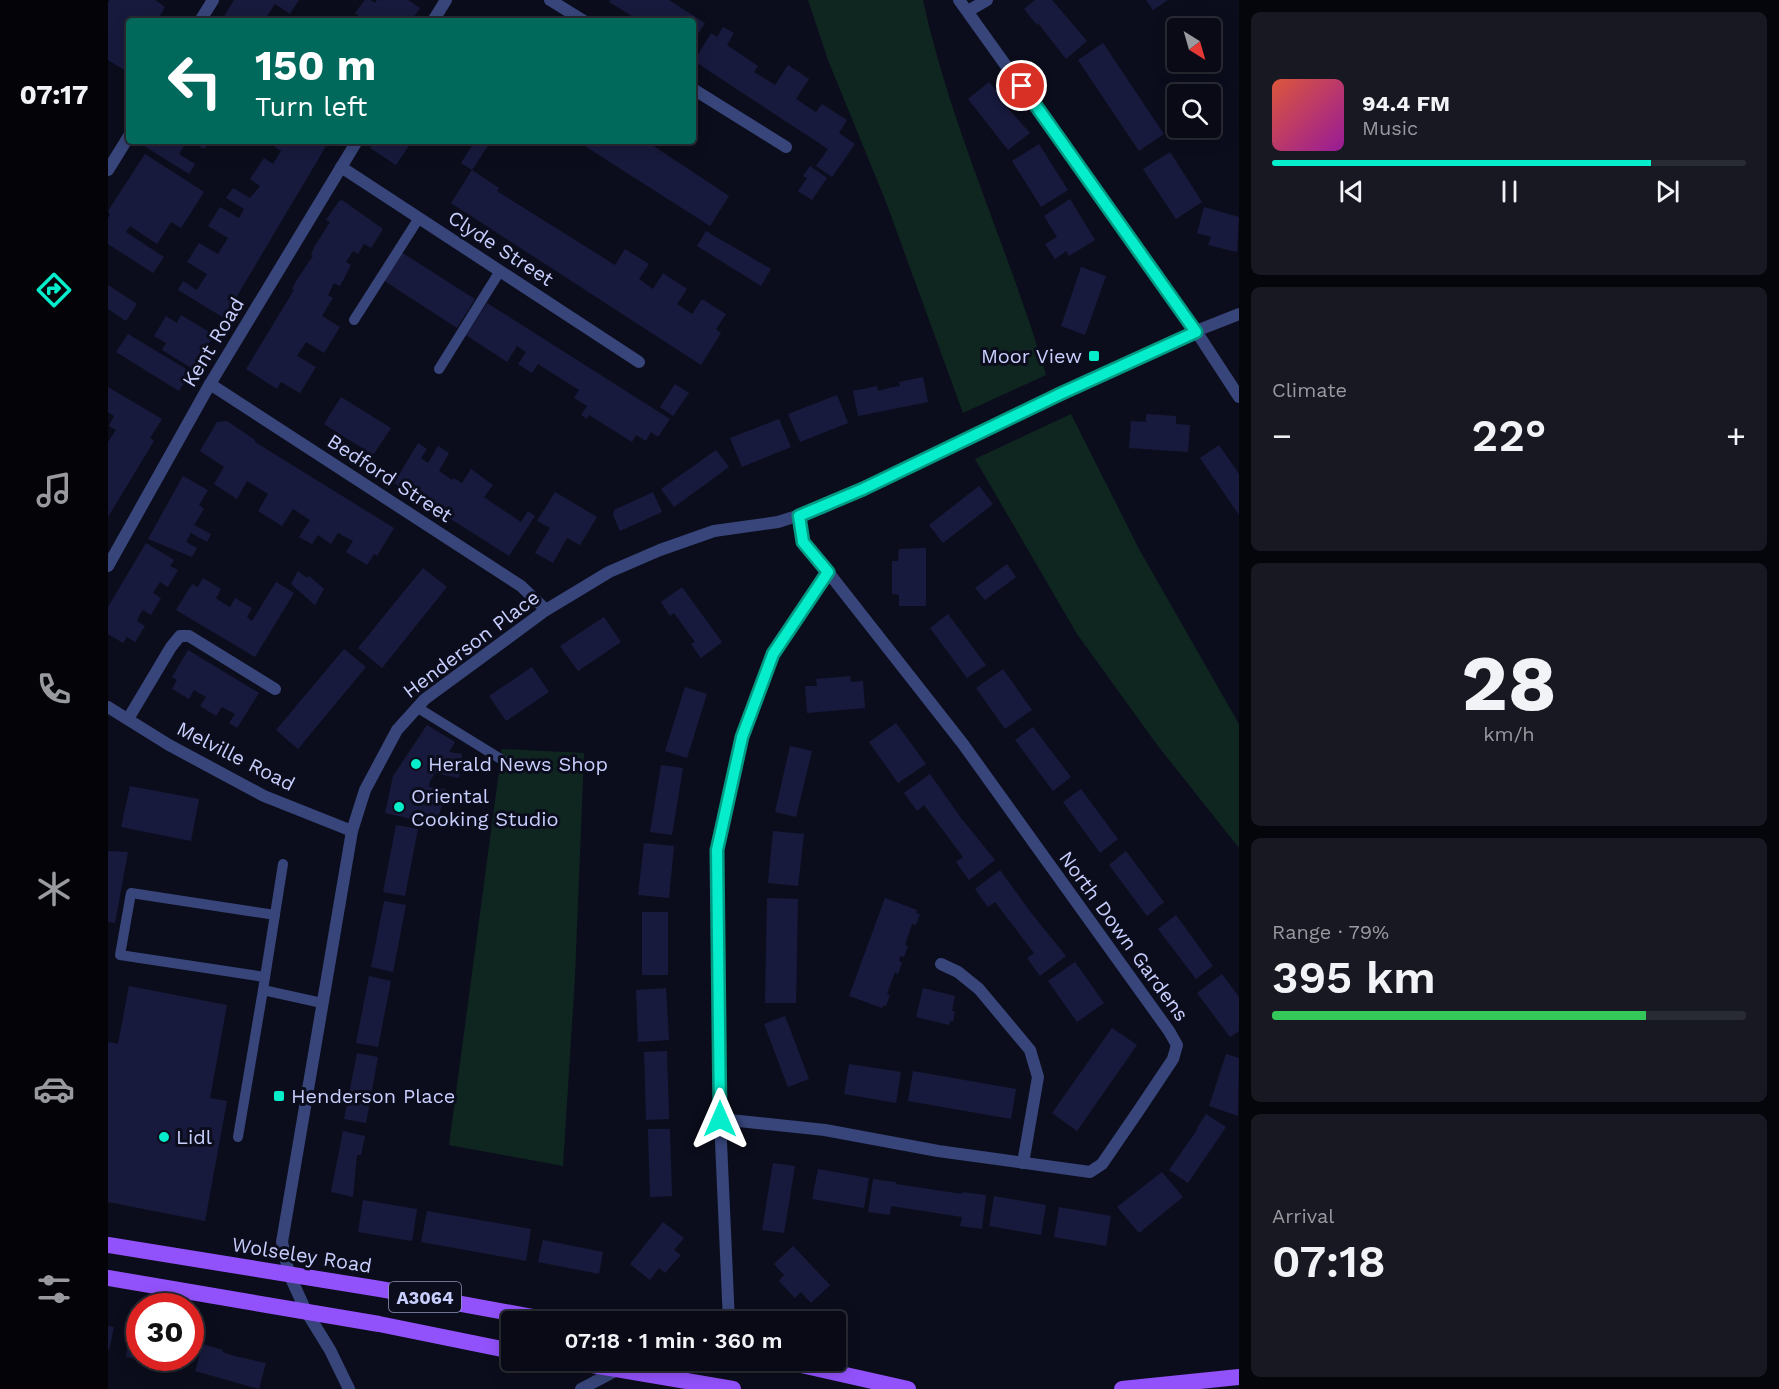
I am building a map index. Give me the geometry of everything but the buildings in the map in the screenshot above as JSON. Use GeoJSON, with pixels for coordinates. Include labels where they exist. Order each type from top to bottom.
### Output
{"type":"FeatureCollection","features":[{"type":"Feature","properties":{"kind":"main road","name":"Wolseley Road"},"geometry":{"type":"LineString","coordinates":[[108,1245],[501,1312]]}},
{"type":"Feature","properties":{"kind":"main road","name":"A3064"},"geometry":{"type":"LineString","coordinates":[[108,1278],[306,1311],[501,1349]]}},
{"type":"Feature","properties":{"kind":"main road"},"geometry":{"type":"LineString","coordinates":[[623,1371],[732,1389]]}},
{"type":"Feature","properties":{"kind":"main road"},"geometry":{"type":"LineString","coordinates":[[827,1371],[908,1389]]}},
{"type":"Feature","properties":{"kind":"main road"},"geometry":{"type":"LineString","coordinates":[[1122,1389],[1239,1377]]}},
{"type":"Feature","properties":{"kind":"main road"},"geometry":{"type":"LineString","coordinates":[[1233,1389],[1239,1388]]}},
{"type":"Feature","properties":{"kind":"street"},"geometry":{"type":"LineString","coordinates":[[435,18],[446,0]]}},
{"type":"Feature","properties":{"kind":"street"},"geometry":{"type":"LineString","coordinates":[[550,0],[579,18]]}},
{"type":"Feature","properties":{"kind":"street"},"geometry":{"type":"LineString","coordinates":[[960,0],[1196,332],[1239,397]]}},
{"type":"Feature","properties":{"kind":"street"},"geometry":{"type":"LineString","coordinates":[[968,11],[987,0]]}},
{"type":"Feature","properties":{"kind":"street"},"geometry":{"type":"LineString","coordinates":[[201,18],[209,1]]}},
{"type":"Feature","properties":{"kind":"street"},"geometry":{"type":"LineString","coordinates":[[696,91],[786,147]]}},
{"type":"Feature","properties":{"kind":"street"},"geometry":{"type":"LineString","coordinates":[[108,170],[126,141]]}},
{"type":"Feature","properties":{"kind":"street","name":"Kent Road"},"geometry":{"type":"LineString","coordinates":[[108,566],[210,384],[355,144]]}},
{"type":"Feature","properties":{"kind":"street","name":"Clyde Street"},"geometry":{"type":"LineString","coordinates":[[341,166],[639,362]]}},
{"type":"Feature","properties":{"kind":"street","name":"Henderson Place"},"geometry":{"type":"LineString","coordinates":[[349,1389],[330,1350],[306,1311],[289,1274],[282,1242],[352,831],[366,790],[397,730],[425,699],[546,610],[609,572],[660,550],[714,531],[778,522],[822,508],[1060,394],[1239,314]]}},
{"type":"Feature","properties":{"kind":"street","name":"Bedford Street"},"geometry":{"type":"LineString","coordinates":[[210,384],[521,586],[546,610]]}},
{"type":"Feature","properties":{"kind":"street"},"geometry":{"type":"LineString","coordinates":[[729,1311],[720,1119],[717,850],[742,737],[773,654],[828,572],[803,542],[799,516]]}},
{"type":"Feature","properties":{"kind":"street","name":"North Down Gardens"},"geometry":{"type":"LineString","coordinates":[[720,1119],[825,1131],[938,1151],[1090,1172],[1102,1164],[1173,1059],[1177,1046],[1169,1031],[963,744],[828,572]]}},
{"type":"Feature","properties":{"kind":"street"},"geometry":{"type":"LineString","coordinates":[[129,719],[171,647],[180,636],[189,636],[274,688]]}},
{"type":"Feature","properties":{"kind":"street","name":"Melville Road"},"geometry":{"type":"LineString","coordinates":[[108,707],[169,746],[264,796],[352,831]]}},
{"type":"Feature","properties":{"kind":"street"},"geometry":{"type":"LineString","coordinates":[[941,964],[958,972],[979,989],[1030,1050],[1038,1077],[1023,1163]]}},
{"type":"Feature","properties":{"kind":"street"},"geometry":{"type":"LineString","coordinates":[[581,1389],[615,1371]]}},
{"type":"Feature","properties":{"kind":"lane"},"geometry":{"type":"LineString","coordinates":[[354,320],[419,218]]}},
{"type":"Feature","properties":{"kind":"lane"},"geometry":{"type":"LineString","coordinates":[[440,369],[500,271]]}},
{"type":"Feature","properties":{"kind":"lane"},"geometry":{"type":"LineString","coordinates":[[418,708],[504,760]]}},
{"type":"Feature","properties":{"kind":"lane"},"geometry":{"type":"LineString","coordinates":[[238,1137],[283,864]]}},
{"type":"Feature","properties":{"kind":"lane"},"geometry":{"type":"LineString","coordinates":[[265,977],[120,955],[131,893],[275,915]]}},
{"type":"Feature","properties":{"kind":"lane"},"geometry":{"type":"LineString","coordinates":[[262,990],[322,1003]]}},
{"type":"Feature","properties":{"kind":"green space"},"geometry":{"type":"Polygon","coordinates":[[[808,0],[923,0],[964,142],[1015,281],[1046,375],[963,413],[886,202],[828,60],[808,0]]]}},
{"type":"Feature","properties":{"kind":"green space"},"geometry":{"type":"Polygon","coordinates":[[[1071,414],[1139,549],[1239,724],[1239,848],[1158,746],[1077,634],[975,459],[1071,414]]]}},
{"type":"Feature","properties":{"kind":"green space"},"geometry":{"type":"Polygon","coordinates":[[[502,749],[584,753],[575,976],[563,1166],[449,1145],[502,749]]]}},
{"type":"Feature","properties":{"kind":"place","name":"Moor View"},"geometry":{"type":"Point","coordinates":[1094,356]}},
{"type":"Feature","properties":{"kind":"place","name":"Herald News Shop"},"geometry":{"type":"Point","coordinates":[416,764]}},
{"type":"Feature","properties":{"kind":"place","name":"Oriental Cooking Studio"},"geometry":{"type":"Point","coordinates":[399,807]}},
{"type":"Feature","properties":{"kind":"place","name":"Henderson Place"},"geometry":{"type":"Point","coordinates":[279,1096]}},
{"type":"Feature","properties":{"kind":"place","name":"Lidl"},"geometry":{"type":"Point","coordinates":[164,1137]}},
{"type":"Feature","properties":{"kind":"route"},"geometry":{"type":"LineString","coordinates":[[720,1119],[717,850],[742,737],[773,654],[828,572],[803,542],[799,516],[822,508],[969,440],[1060,394],[1196,332],[1022,86]]}}]}
